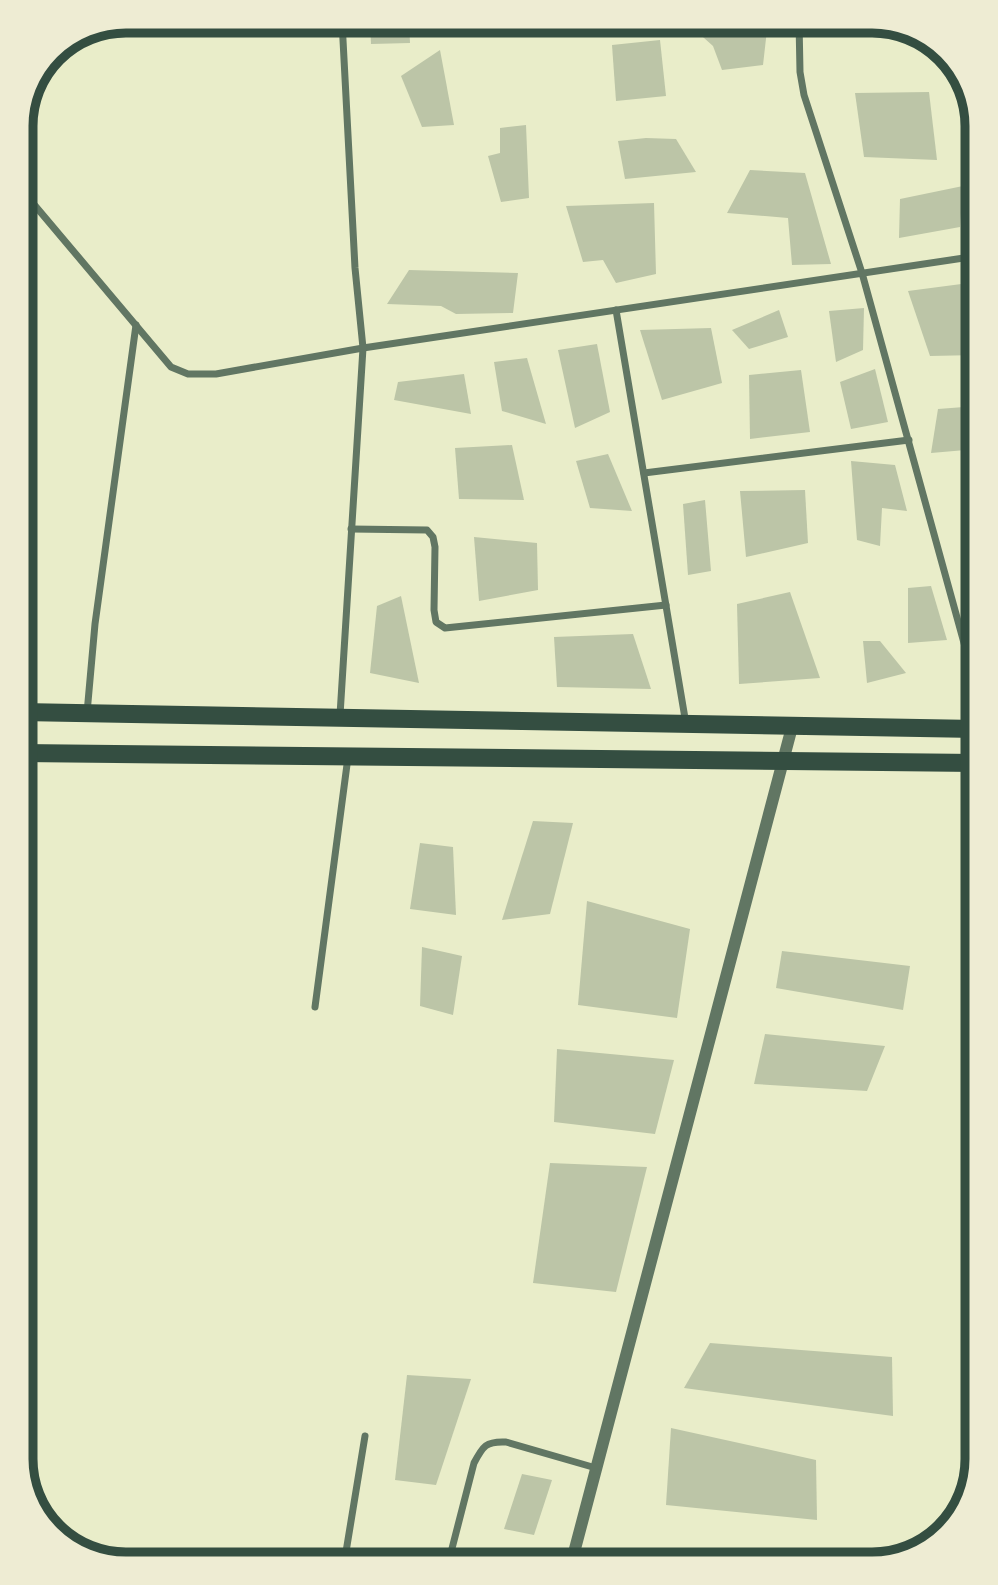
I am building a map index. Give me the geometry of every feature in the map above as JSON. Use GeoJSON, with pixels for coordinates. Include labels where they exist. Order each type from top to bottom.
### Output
{"type":"FeatureCollection","features":[{"type":"Feature","properties":{"kind":"main road"},"geometry":{"type":"LineString","coordinates":[[33,712],[965,729]]}},
{"type":"Feature","properties":{"kind":"main road"},"geometry":{"type":"LineString","coordinates":[[33,753],[965,763]]}},
{"type":"Feature","properties":{"kind":"street"},"geometry":{"type":"LineString","coordinates":[[340,717],[363,348],[355,268],[343,33]]}},
{"type":"Feature","properties":{"kind":"street"},"geometry":{"type":"LineString","coordinates":[[799,33],[800,72],[804,95],[862,274],[965,646]]}},
{"type":"Feature","properties":{"kind":"street"},"geometry":{"type":"LineString","coordinates":[[33,203],[171,367],[188,374],[216,374],[363,348],[965,258]]}},
{"type":"Feature","properties":{"kind":"street"},"geometry":{"type":"LineString","coordinates":[[616,310],[687,725]]}},
{"type":"Feature","properties":{"kind":"street"},"geometry":{"type":"LineString","coordinates":[[87,713],[95,624],[135,326]]}},
{"type":"Feature","properties":{"kind":"street"},"geometry":{"type":"LineString","coordinates":[[644,473],[909,440]]}},
{"type":"Feature","properties":{"kind":"street"},"geometry":{"type":"LineString","coordinates":[[351,529],[427,530],[433,537],[435,547],[436,622],[445,628],[666,605]]}},
{"type":"Feature","properties":{"kind":"street"},"geometry":{"type":"LineString","coordinates":[[574,1552],[792,727]]}},
{"type":"Feature","properties":{"kind":"street"},"geometry":{"type":"LineString","coordinates":[[315,1007],[348,757]]}},
{"type":"Feature","properties":{"kind":"street"},"geometry":{"type":"LineString","coordinates":[[346,1552],[365,1436]]}},
{"type":"Feature","properties":{"kind":"street"},"geometry":{"type":"LineString","coordinates":[[451,1552],[474,1463],[482,1448],[492,1441],[506,1442],[596,1468]]}},
{"type":"Feature","properties":{"kind":"building"},"geometry":{"type":"Polygon","coordinates":[[[371,33],[410,33],[410,43],[371,44],[371,33]]]}},
{"type":"Feature","properties":{"kind":"building"},"geometry":{"type":"Polygon","coordinates":[[[698,33],[767,33],[763,65],[722,70],[713,46],[698,33]]]}},
{"type":"Feature","properties":{"kind":"building"},"geometry":{"type":"Polygon","coordinates":[[[660,40],[666,96],[616,101],[612,45],[660,40]]]}},
{"type":"Feature","properties":{"kind":"building"},"geometry":{"type":"Polygon","coordinates":[[[440,50],[454,125],[422,127],[401,76],[440,50]]]}},
{"type":"Feature","properties":{"kind":"building"},"geometry":{"type":"Polygon","coordinates":[[[929,92],[937,160],[864,157],[855,93],[929,92]]]}},
{"type":"Feature","properties":{"kind":"building"},"geometry":{"type":"Polygon","coordinates":[[[526,125],[529,198],[501,202],[488,156],[500,153],[500,128],[526,125]]]}},
{"type":"Feature","properties":{"kind":"building"},"geometry":{"type":"Polygon","coordinates":[[[676,139],[696,172],[625,179],[618,141],[676,139]]]}},
{"type":"Feature","properties":{"kind":"building"},"geometry":{"type":"Polygon","coordinates":[[[750,170],[805,173],[831,264],[792,265],[788,218],[727,213],[750,170]]]}},
{"type":"Feature","properties":{"kind":"building"},"geometry":{"type":"Polygon","coordinates":[[[963,186],[960,227],[899,238],[900,199],[963,186]]]}},
{"type":"Feature","properties":{"kind":"building"},"geometry":{"type":"Polygon","coordinates":[[[654,203],[656,274],[616,283],[603,260],[583,262],[566,206],[654,203]]]}},
{"type":"Feature","properties":{"kind":"building"},"geometry":{"type":"Polygon","coordinates":[[[409,270],[518,273],[513,313],[456,314],[441,306],[387,304],[409,270]]]}},
{"type":"Feature","properties":{"kind":"building"},"geometry":{"type":"Polygon","coordinates":[[[965,284],[965,355],[930,356],[908,291],[965,284]]]}},
{"type":"Feature","properties":{"kind":"building"},"geometry":{"type":"Polygon","coordinates":[[[864,308],[863,350],[836,362],[829,311],[864,308]]]}},
{"type":"Feature","properties":{"kind":"building"},"geometry":{"type":"Polygon","coordinates":[[[779,310],[788,337],[749,349],[732,330],[779,310]]]}},
{"type":"Feature","properties":{"kind":"building"},"geometry":{"type":"Polygon","coordinates":[[[711,328],[722,383],[662,400],[640,330],[711,328]]]}},
{"type":"Feature","properties":{"kind":"building"},"geometry":{"type":"Polygon","coordinates":[[[597,344],[610,412],[575,428],[558,350],[597,344]]]}},
{"type":"Feature","properties":{"kind":"building"},"geometry":{"type":"Polygon","coordinates":[[[527,358],[546,424],[502,411],[494,362],[527,358]]]}},
{"type":"Feature","properties":{"kind":"building"},"geometry":{"type":"Polygon","coordinates":[[[875,369],[888,422],[851,429],[840,382],[875,369]]]}},
{"type":"Feature","properties":{"kind":"building"},"geometry":{"type":"Polygon","coordinates":[[[801,370],[810,432],[750,439],[749,375],[801,370]]]}},
{"type":"Feature","properties":{"kind":"building"},"geometry":{"type":"Polygon","coordinates":[[[464,374],[471,414],[394,400],[398,382],[464,374]]]}},
{"type":"Feature","properties":{"kind":"building"},"geometry":{"type":"Polygon","coordinates":[[[965,407],[965,450],[931,453],[938,409],[965,407]]]}},
{"type":"Feature","properties":{"kind":"building"},"geometry":{"type":"Polygon","coordinates":[[[512,445],[524,500],[459,499],[455,448],[512,445]]]}},
{"type":"Feature","properties":{"kind":"building"},"geometry":{"type":"Polygon","coordinates":[[[608,454],[632,511],[590,508],[576,461],[608,454]]]}},
{"type":"Feature","properties":{"kind":"building"},"geometry":{"type":"Polygon","coordinates":[[[851,461],[895,465],[907,511],[882,508],[880,546],[857,540],[851,461]]]}},
{"type":"Feature","properties":{"kind":"building"},"geometry":{"type":"Polygon","coordinates":[[[805,490],[808,543],[746,557],[740,491],[805,490]]]}},
{"type":"Feature","properties":{"kind":"building"},"geometry":{"type":"Polygon","coordinates":[[[705,500],[711,571],[688,575],[683,504],[705,500]]]}},
{"type":"Feature","properties":{"kind":"building"},"geometry":{"type":"Polygon","coordinates":[[[474,537],[537,543],[538,590],[479,601],[474,537]]]}},
{"type":"Feature","properties":{"kind":"building"},"geometry":{"type":"Polygon","coordinates":[[[931,586],[947,640],[908,643],[908,588],[931,586]]]}},
{"type":"Feature","properties":{"kind":"building"},"geometry":{"type":"Polygon","coordinates":[[[790,592],[820,678],[739,684],[737,604],[790,592]]]}},
{"type":"Feature","properties":{"kind":"building"},"geometry":{"type":"Polygon","coordinates":[[[401,596],[419,683],[370,673],[377,606],[401,596]]]}},
{"type":"Feature","properties":{"kind":"building"},"geometry":{"type":"Polygon","coordinates":[[[633,634],[651,689],[557,687],[554,637],[633,634]]]}},
{"type":"Feature","properties":{"kind":"building"},"geometry":{"type":"Polygon","coordinates":[[[863,641],[880,641],[906,673],[867,683],[863,641]]]}},
{"type":"Feature","properties":{"kind":"building"},"geometry":{"type":"Polygon","coordinates":[[[533,821],[573,823],[550,914],[502,920],[533,821]]]}},
{"type":"Feature","properties":{"kind":"building"},"geometry":{"type":"Polygon","coordinates":[[[420,843],[453,847],[456,915],[410,909],[420,843]]]}},
{"type":"Feature","properties":{"kind":"building"},"geometry":{"type":"Polygon","coordinates":[[[587,901],[690,929],[677,1018],[578,1005],[587,901]]]}},
{"type":"Feature","properties":{"kind":"building"},"geometry":{"type":"Polygon","coordinates":[[[422,947],[462,956],[453,1015],[420,1006],[422,947]]]}},
{"type":"Feature","properties":{"kind":"building"},"geometry":{"type":"Polygon","coordinates":[[[782,951],[910,966],[903,1010],[776,988],[782,951]]]}},
{"type":"Feature","properties":{"kind":"building"},"geometry":{"type":"Polygon","coordinates":[[[765,1034],[885,1046],[867,1091],[754,1084],[765,1034]]]}},
{"type":"Feature","properties":{"kind":"building"},"geometry":{"type":"Polygon","coordinates":[[[557,1049],[674,1060],[655,1134],[554,1122],[557,1049]]]}},
{"type":"Feature","properties":{"kind":"building"},"geometry":{"type":"Polygon","coordinates":[[[550,1163],[647,1167],[616,1292],[533,1283],[550,1163]]]}},
{"type":"Feature","properties":{"kind":"building"},"geometry":{"type":"Polygon","coordinates":[[[710,1343],[892,1357],[893,1416],[684,1388],[710,1343]]]}},
{"type":"Feature","properties":{"kind":"building"},"geometry":{"type":"Polygon","coordinates":[[[407,1375],[471,1379],[436,1485],[395,1480],[407,1375]]]}},
{"type":"Feature","properties":{"kind":"building"},"geometry":{"type":"Polygon","coordinates":[[[671,1428],[816,1460],[817,1520],[666,1505],[671,1428]]]}},
{"type":"Feature","properties":{"kind":"building"},"geometry":{"type":"Polygon","coordinates":[[[522,1474],[552,1480],[534,1535],[504,1529],[522,1474]]]}}]}
